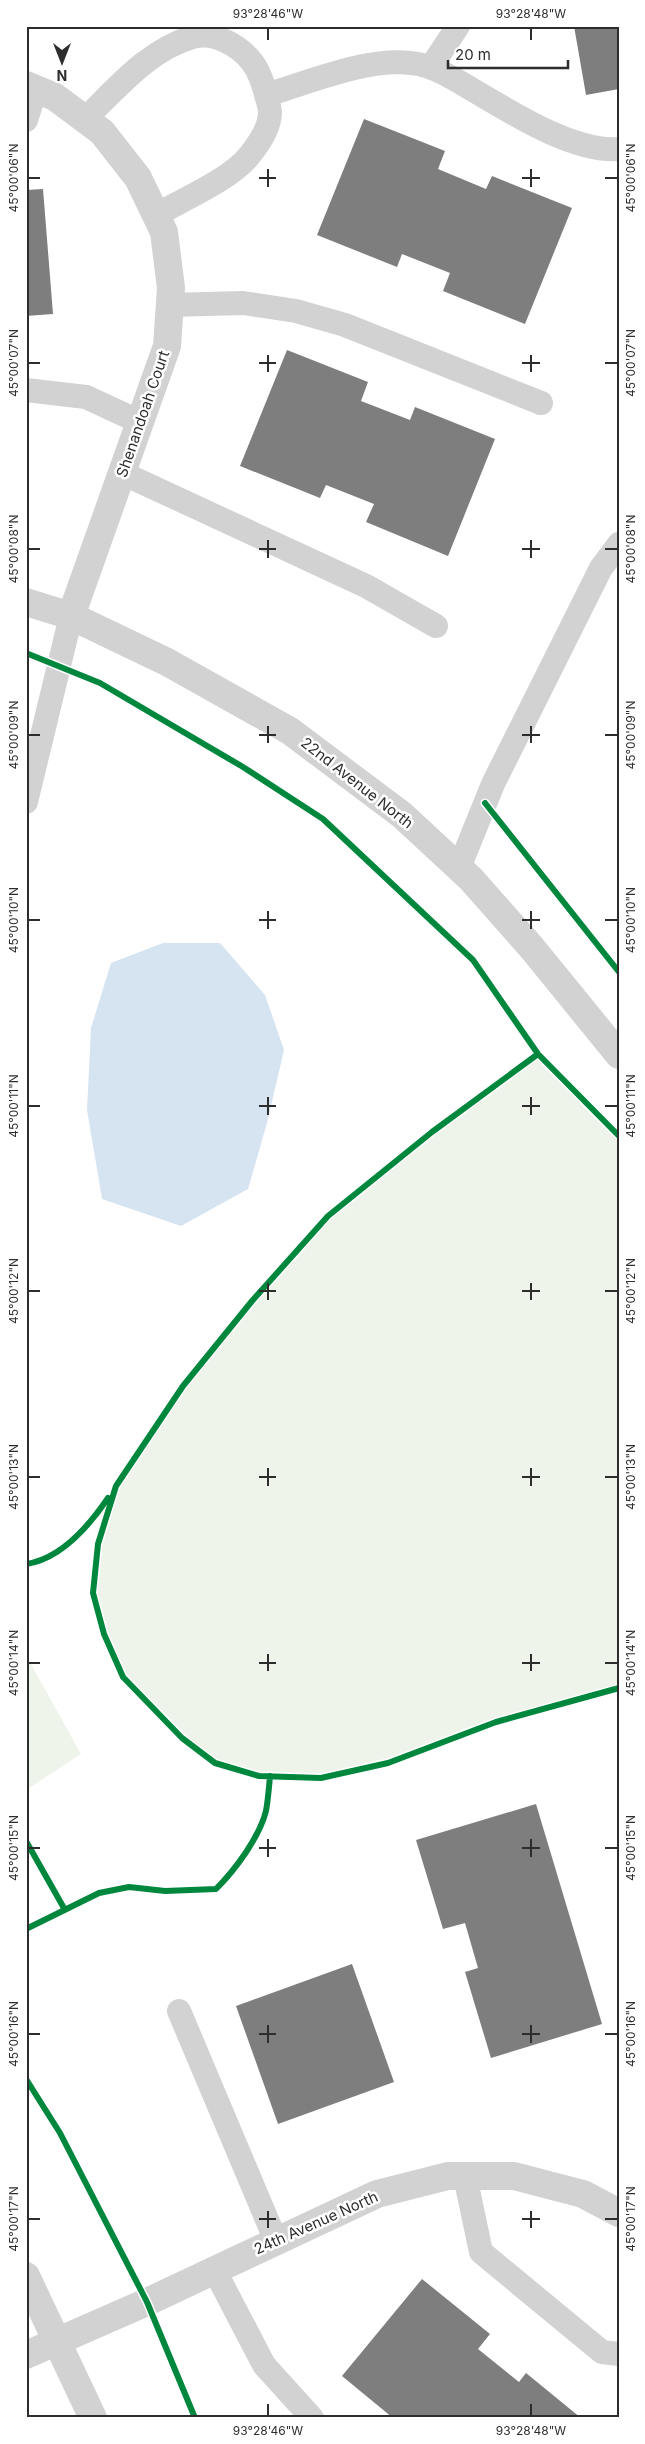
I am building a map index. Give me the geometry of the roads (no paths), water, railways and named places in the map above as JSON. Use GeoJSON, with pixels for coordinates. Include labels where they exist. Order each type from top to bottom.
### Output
{"type":"FeatureCollection","features":[{"type":"Feature","properties":{"kind":"street","name":"Shenandoah Court"},"geometry":{"type":"LineString","coordinates":[[31,87],[55,97],[102,132],[138,178],[164,232],[171,288],[167,346],[71,616]]}},
{"type":"Feature","properties":{"kind":"street","name":"22nd Avenue North"},"geometry":{"type":"LineString","coordinates":[[26,602],[71,616],[167,662],[290,731],[402,816],[459,868],[532,948],[619,1055]]}},
{"type":"Feature","properties":{"kind":"street","name":"24th Avenue North"},"geometry":{"type":"LineString","coordinates":[[26,2355],[147,2302],[377,2194],[448,2176],[514,2176],[583,2194],[619,2213]]}},
{"type":"Feature","properties":{"kind":"street"},"geometry":{"type":"LineString","coordinates":[[26,2276],[93,2418]]}},
{"type":"Feature","properties":{"kind":"lane"},"geometry":{"type":"LineString","coordinates":[[431,67],[458,26]]}},
{"type":"Feature","properties":{"kind":"lane"},"geometry":{"type":"LineString","coordinates":[[85,119],[133,72],[176,42],[218,32],[253,63],[266,95],[270,113],[262,137],[248,158],[227,175],[156,215]]}},
{"type":"Feature","properties":{"kind":"lane"},"geometry":{"type":"LineString","coordinates":[[266,95],[369,64],[410,62],[431,67],[560,138],[589,147],[619,148]]}},
{"type":"Feature","properties":{"kind":"lane"},"geometry":{"type":"LineString","coordinates":[[26,120],[31,87]]}},
{"type":"Feature","properties":{"kind":"lane"},"geometry":{"type":"LineString","coordinates":[[170,305],[243,303],[296,311],[345,325],[541,403]]}},
{"type":"Feature","properties":{"kind":"lane"},"geometry":{"type":"LineString","coordinates":[[26,390],[86,397],[140,422]]}},
{"type":"Feature","properties":{"kind":"lane"},"geometry":{"type":"LineString","coordinates":[[122,473],[366,586],[436,626]]}},
{"type":"Feature","properties":{"kind":"lane"},"geometry":{"type":"LineString","coordinates":[[459,868],[492,784],[601,568],[619,544]]}},
{"type":"Feature","properties":{"kind":"lane"},"geometry":{"type":"LineString","coordinates":[[26,802],[71,616]]}},
{"type":"Feature","properties":{"kind":"lane"},"geometry":{"type":"LineString","coordinates":[[179,2011],[276,2241]]}},
{"type":"Feature","properties":{"kind":"lane"},"geometry":{"type":"LineString","coordinates":[[465,2176],[481,2252],[602,2352],[619,2354]]}},
{"type":"Feature","properties":{"kind":"lane"},"geometry":{"type":"LineString","coordinates":[[214,2269],[264,2365],[312,2418]]}},
{"type":"Feature","properties":{"kind":"water"},"geometry":{"type":"Polygon","coordinates":[[[163,943],[220,943],[265,995],[284,1050],[267,1123],[248,1189],[181,1226],[102,1199],[87,1110],[91,1028],[111,963],[163,943]]]}}]}
